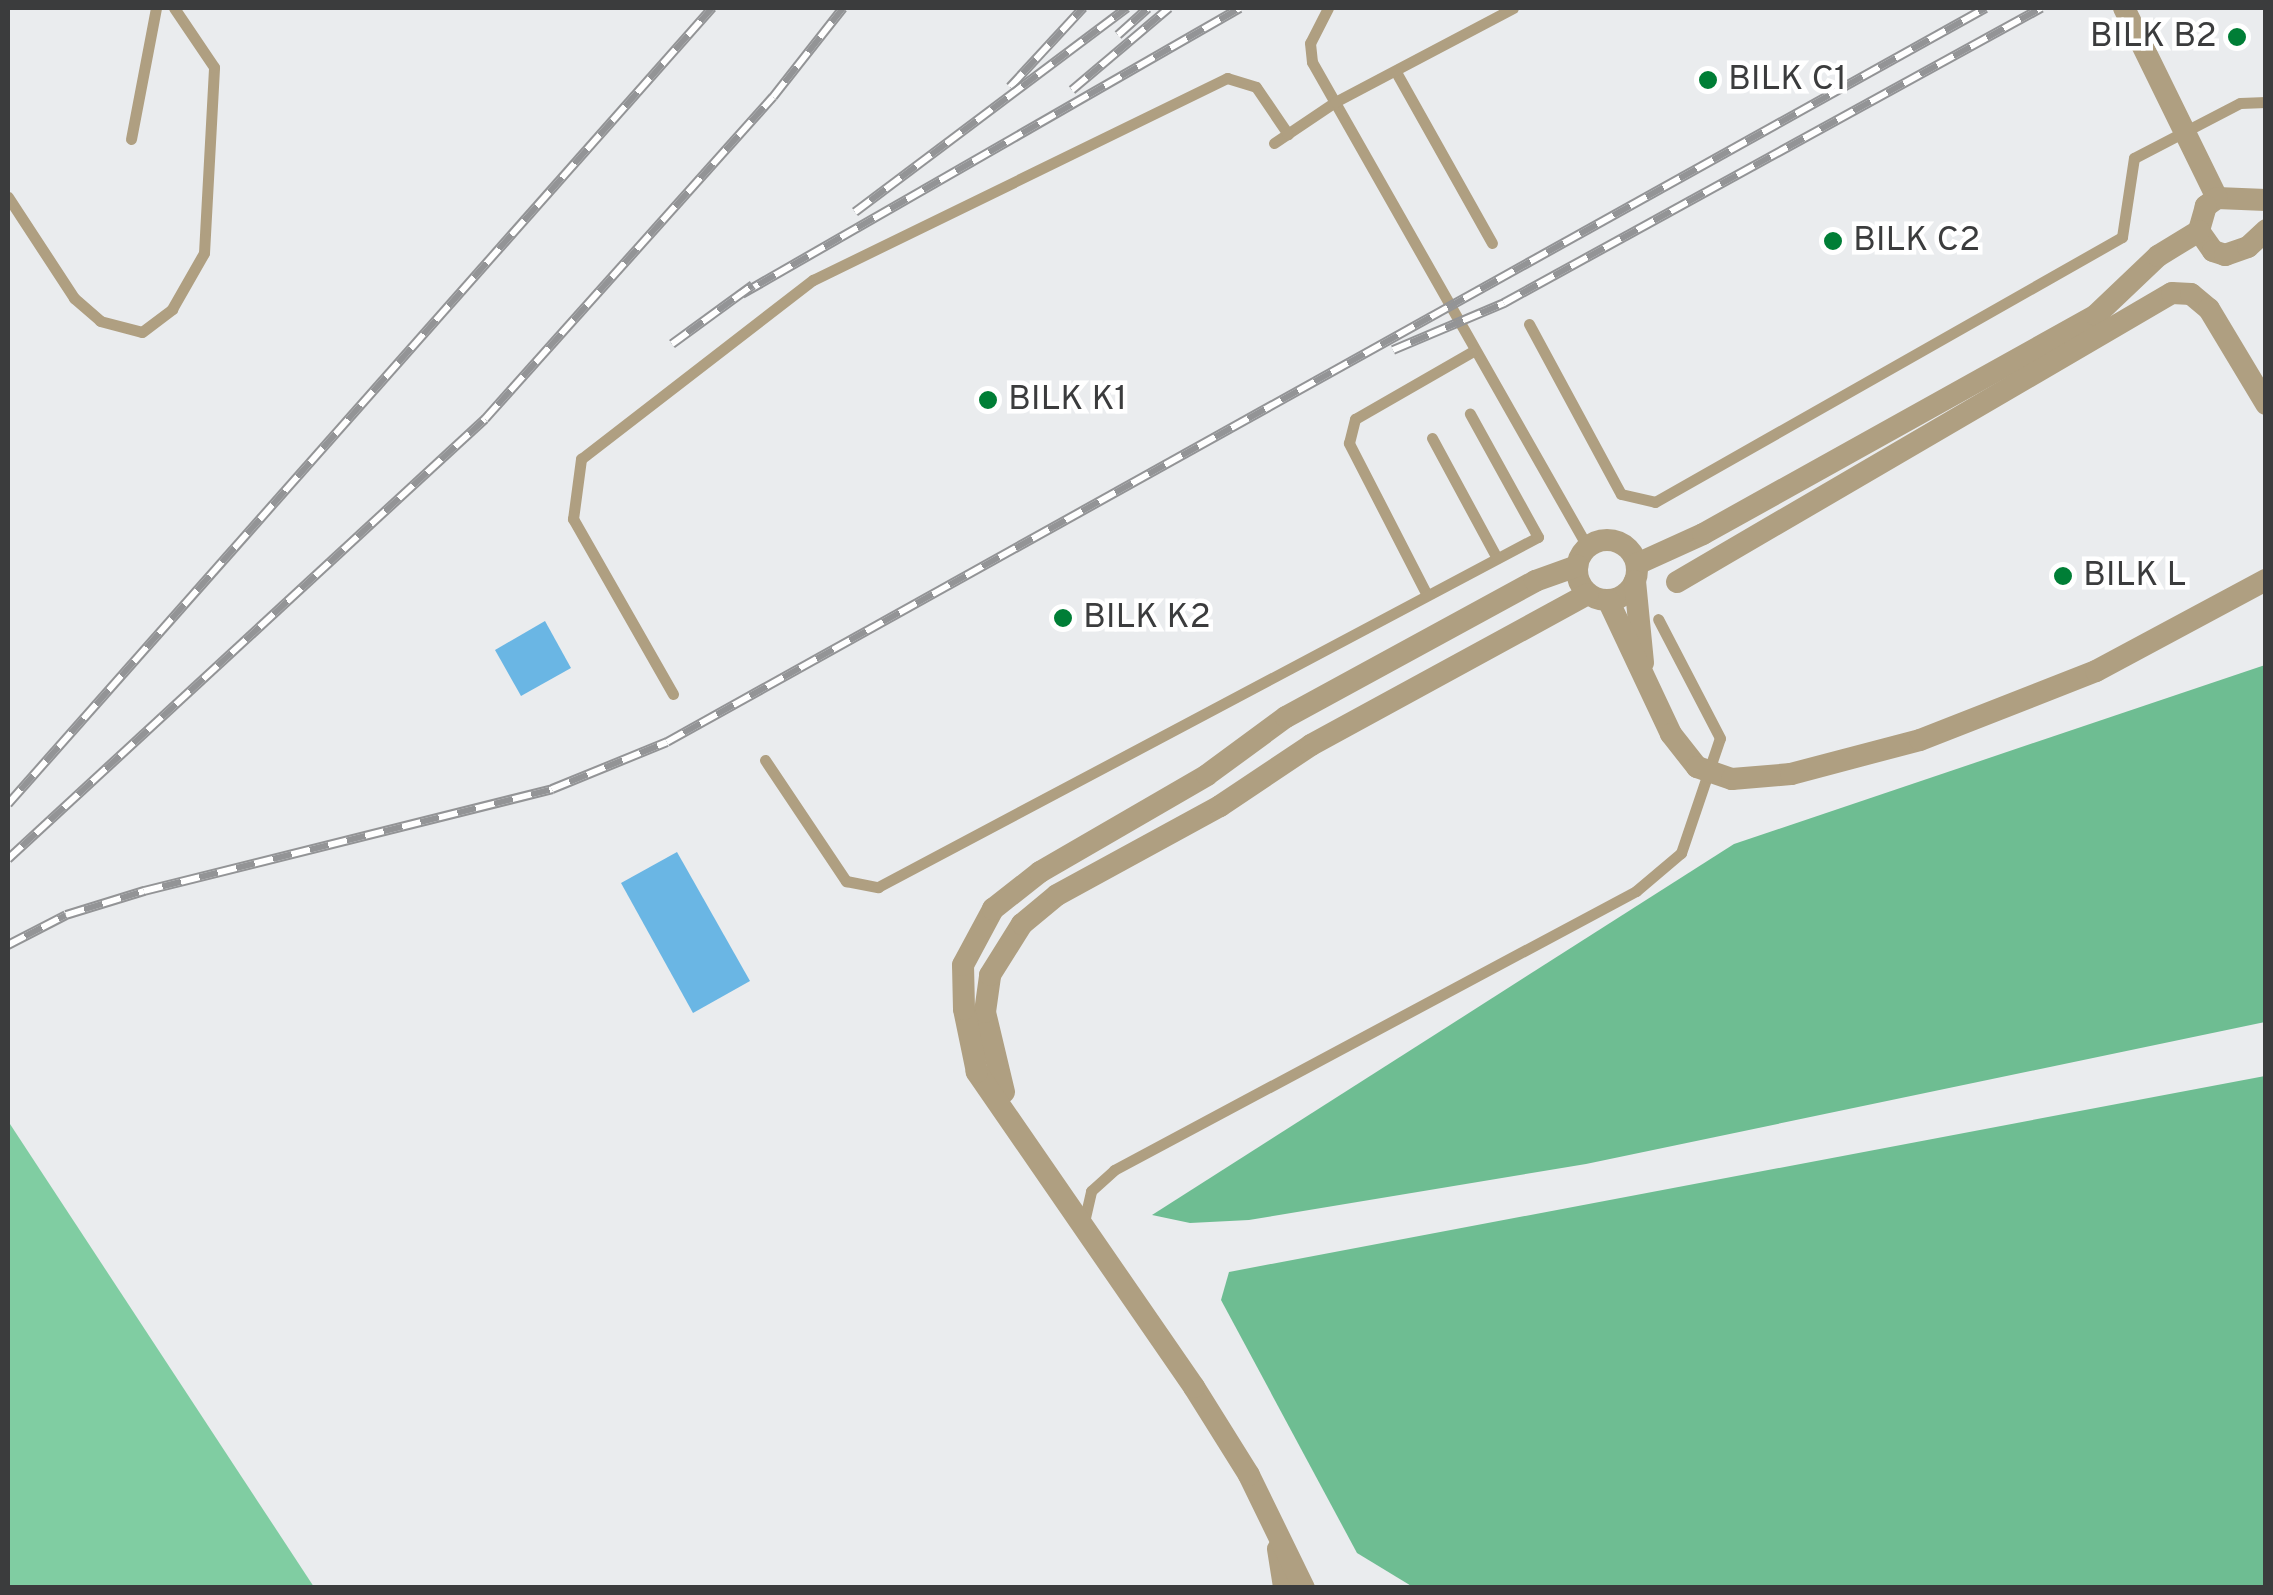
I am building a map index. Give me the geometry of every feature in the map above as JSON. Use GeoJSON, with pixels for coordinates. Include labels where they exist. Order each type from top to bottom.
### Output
{"type":"FeatureCollection","features":[{"type":"Feature","properties":{"kind":"street"},"geometry":{"type":"LineString","coordinates":[[2124,8],[2217,198]]}},
{"type":"Feature","properties":{"kind":"street"},"geometry":{"type":"LineString","coordinates":[[2217,198],[2256,202],[2260,233],[2248,247],[2225,255],[2204,243],[2199,231],[2206,206],[2217,198]]}},
{"type":"Feature","properties":{"kind":"street"},"geometry":{"type":"LineString","coordinates":[[1026,1140],[994,1070],[985,1012],[990,975],[1022,924],[1056,895],[1220,806],[1311,745],[1598,597],[2096,314],[2158,256],[2199,231]]}},
{"type":"Feature","properties":{"kind":"street"},"geometry":{"type":"LineString","coordinates":[[1677,582],[2172,293],[2190,294],[2209,309],[2266,404]]}},
{"type":"Feature","properties":{"kind":"street"},"geometry":{"type":"LineString","coordinates":[[1304,1588],[1274,1526],[1194,1387],[977,1072],[964,1008],[963,964],[993,910],[1040,872],[1207,774],[1286,717],[1582,556],[1617,542],[1636,572],[1637,628],[1653,700]]}},
{"type":"Feature","properties":{"kind":"street"},"geometry":{"type":"LineString","coordinates":[[1582,556],[1598,597],[1671,734],[1706,773],[1732,778],[1791,774],[1920,740],[2096,671],[2266,580]]}},
{"type":"Feature","properties":{"kind":"street"},"geometry":{"type":"LineString","coordinates":[[1274,1526],[1284,1588]]}},
{"type":"Feature","properties":{"kind":"lane"},"geometry":{"type":"LineString","coordinates":[[131,139],[156,8]]}},
{"type":"Feature","properties":{"kind":"lane"},"geometry":{"type":"LineString","coordinates":[[8,197],[74,298],[100,321],[142,332],[172,310],[204,254],[214,67],[174,8]]}},
{"type":"Feature","properties":{"kind":"lane"},"geometry":{"type":"LineString","coordinates":[[1328,8],[1310,44],[1335,102],[1475,350],[1582,556]]}},
{"type":"Feature","properties":{"kind":"lane"},"geometry":{"type":"LineString","coordinates":[[1274,142],[1335,102],[1513,8]]}},
{"type":"Feature","properties":{"kind":"lane"},"geometry":{"type":"LineString","coordinates":[[1396,72],[1492,244]]}},
{"type":"Feature","properties":{"kind":"lane"},"geometry":{"type":"LineString","coordinates":[[673,694],[572,519],[581,459],[813,280],[1227,78],[1256,87],[1288,134]]}},
{"type":"Feature","properties":{"kind":"lane"},"geometry":{"type":"LineString","coordinates":[[1529,324],[1621,494],[1655,502],[2122,237],[2134,158],[2240,103],[2266,102]]}},
{"type":"Feature","properties":{"kind":"lane"},"geometry":{"type":"LineString","coordinates":[[1428,595],[1349,442],[1355,419],[1475,350]]}},
{"type":"Feature","properties":{"kind":"lane"},"geometry":{"type":"LineString","coordinates":[[765,760],[846,880],[878,887],[1538,537],[1470,414]]}},
{"type":"Feature","properties":{"kind":"lane"},"geometry":{"type":"LineString","coordinates":[[1432,438],[1497,558]]}},
{"type":"Feature","properties":{"kind":"lane"},"geometry":{"type":"LineString","coordinates":[[1084,1224],[1091,1191],[1114,1170],[1636,891],[1682,852],[1702,808],[1706,773],[1720,738],[1658,619]]}},
{"type":"Feature","properties":{"kind":"green space"},"geometry":{"type":"Polygon","coordinates":[[[2265,665],[2265,1022],[1586,1164],[1249,1220],[1190,1223],[1152,1215],[1734,844],[2265,665]]]}},
{"type":"Feature","properties":{"kind":"green space"},"geometry":{"type":"Polygon","coordinates":[[[2265,1076],[2265,1587],[1413,1587],[1357,1553],[1221,1300],[1229,1272],[2265,1076]]]}},
{"type":"Feature","properties":{"kind":"green space"},"geometry":{"type":"Polygon","coordinates":[[[8,1121],[314,1587],[8,1587],[8,1121]]]}},
{"type":"Feature","properties":{"kind":"water"},"geometry":{"type":"Polygon","coordinates":[[[545,621],[571,668],[521,696],[495,650],[545,621]]]}},
{"type":"Feature","properties":{"kind":"water"},"geometry":{"type":"Polygon","coordinates":[[[677,852],[750,981],[693,1013],[621,883],[677,852]]]}},
{"type":"Feature","properties":{"kind":"railway"},"geometry":{"type":"LineString","coordinates":[[8,804],[712,8]]}},
{"type":"Feature","properties":{"kind":"railway"},"geometry":{"type":"LineString","coordinates":[[8,859],[485,419],[773,97],[843,8]]}},
{"type":"Feature","properties":{"kind":"railway"},"geometry":{"type":"LineString","coordinates":[[1010,87],[1083,8]]}},
{"type":"Feature","properties":{"kind":"railway"},"geometry":{"type":"LineString","coordinates":[[855,212],[1127,8]]}},
{"type":"Feature","properties":{"kind":"railway"},"geometry":{"type":"LineString","coordinates":[[1118,35],[1148,8]]}},
{"type":"Feature","properties":{"kind":"railway"},"geometry":{"type":"LineString","coordinates":[[1072,90],[1169,8]]}},
{"type":"Feature","properties":{"kind":"railway"},"geometry":{"type":"LineString","coordinates":[[742,294],[1240,8]]}},
{"type":"Feature","properties":{"kind":"railway"},"geometry":{"type":"LineString","coordinates":[[8,945],[66,915],[144,891],[552,789],[667,742],[1986,8]]}},
{"type":"Feature","properties":{"kind":"railway"},"geometry":{"type":"LineString","coordinates":[[1393,350],[1504,303],[2041,8]]}},
{"type":"Feature","properties":{"kind":"railway"},"geometry":{"type":"LineString","coordinates":[[672,344],[753,285]]}},
{"type":"Feature","properties":{"kind":"place","name":"BILK B2"},"geometry":{"type":"Point","coordinates":[2237,37]}},
{"type":"Feature","properties":{"kind":"place","name":"BILK C1"},"geometry":{"type":"Point","coordinates":[1708,80]}},
{"type":"Feature","properties":{"kind":"place","name":"BILK C2"},"geometry":{"type":"Point","coordinates":[1833,241]}},
{"type":"Feature","properties":{"kind":"place","name":"BILK K1"},"geometry":{"type":"Point","coordinates":[988,400]}},
{"type":"Feature","properties":{"kind":"place","name":"BILK L"},"geometry":{"type":"Point","coordinates":[2063,576]}},
{"type":"Feature","properties":{"kind":"place","name":"BILK K2"},"geometry":{"type":"Point","coordinates":[1063,618]}}]}
